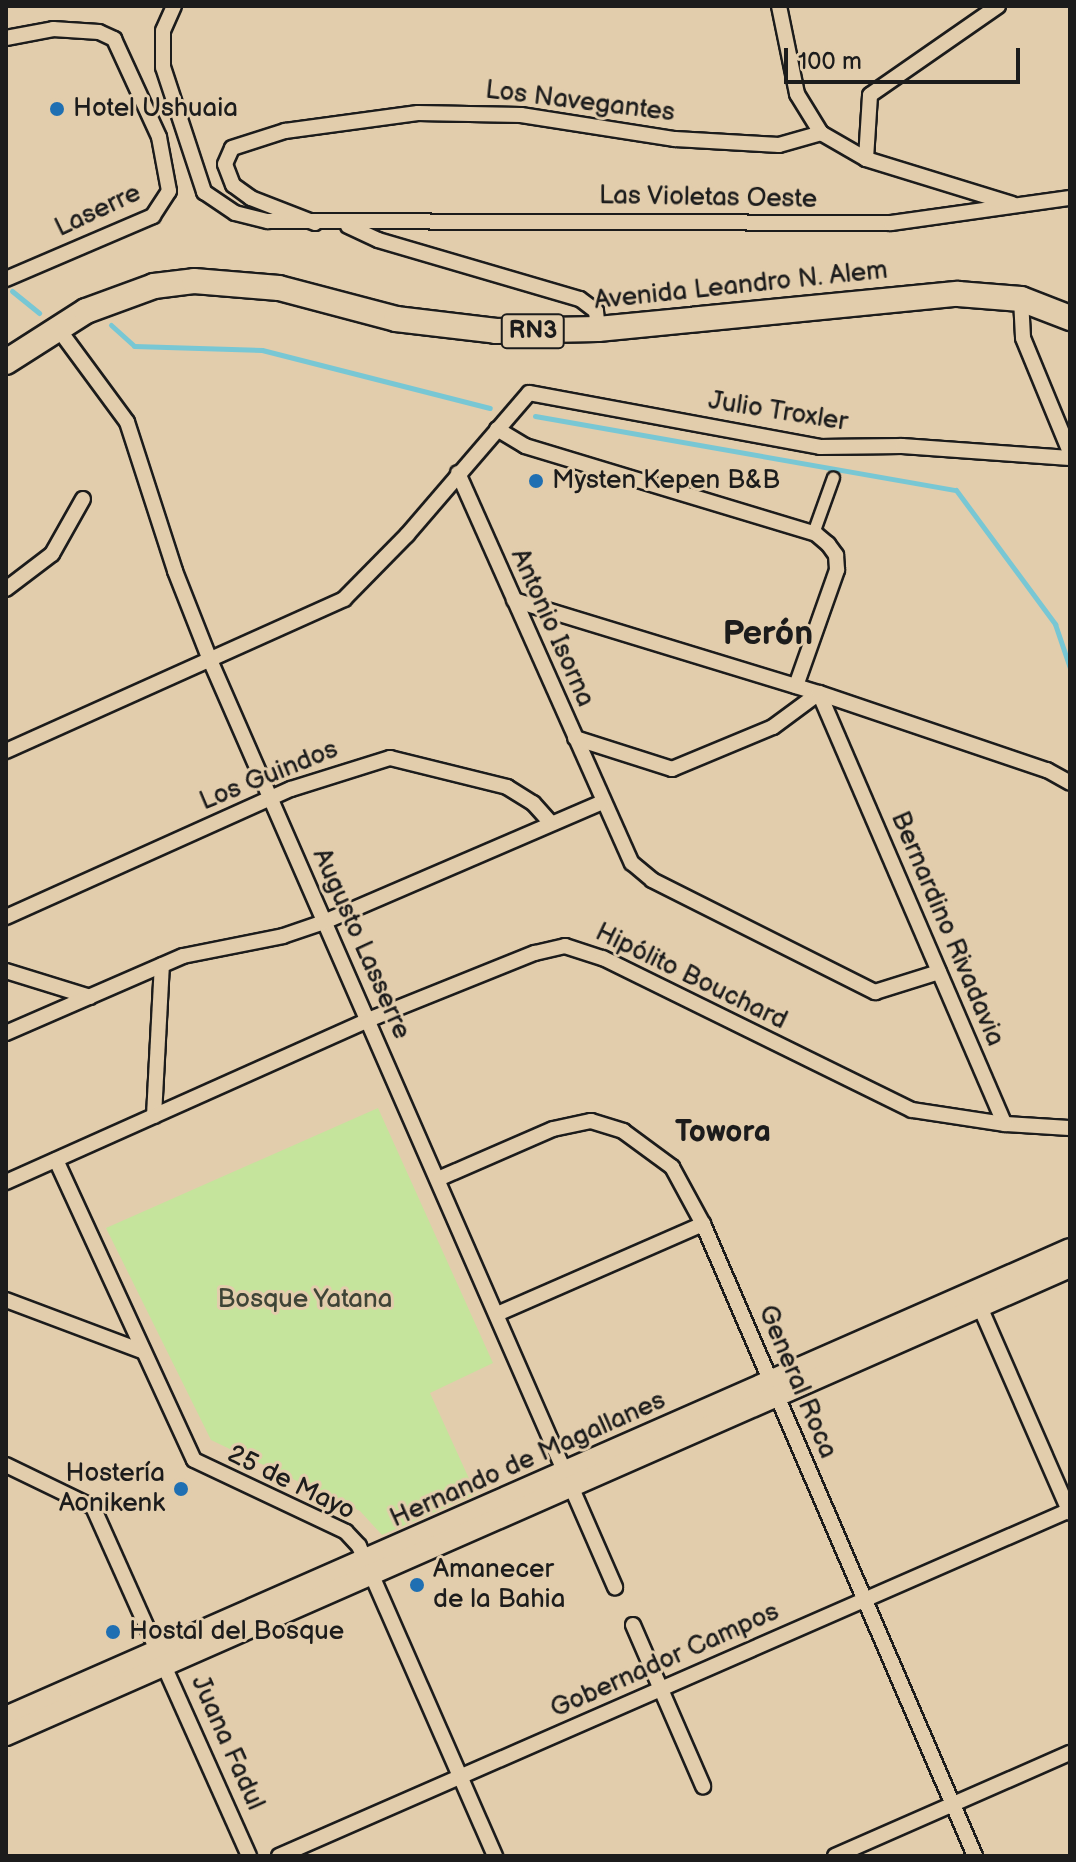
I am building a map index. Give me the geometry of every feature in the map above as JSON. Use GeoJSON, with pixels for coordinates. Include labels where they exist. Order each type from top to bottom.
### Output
{"type":"FeatureCollection","features":[{"type":"Feature","properties":{"kind":"highway","name":"Avenida Leandro N. Alem"},"geometry":{"type":"LineString","coordinates":[[6,362],[57,327],[119,297],[194,281],[279,288],[442,326],[598,329],[958,294],[1021,299],[1070,318]]}},
{"type":"Feature","properties":{"kind":"main road","name":"Hernando de Magallanes"},"geometry":{"type":"LineString","coordinates":[[6,1717],[163,1657],[369,1567],[976,1299],[1070,1249]]}},
{"type":"Feature","properties":{"kind":"main road","name":"Hernando de Magallanes"},"geometry":{"type":"LineString","coordinates":[[976,1299],[1070,1267]]}},
{"type":"Feature","properties":{"kind":"main road","name":"Hernando de Magallanes"},"geometry":{"type":"LineString","coordinates":[[6,1735],[163,1657]]}},
{"type":"Feature","properties":{"kind":"street"},"geometry":{"type":"LineString","coordinates":[[174,6],[163,31],[163,67],[204,192],[235,213],[319,225]]}},
{"type":"Feature","properties":{"kind":"street"},"geometry":{"type":"LineString","coordinates":[[779,6],[797,94],[821,133],[866,159],[1012,204]]}},
{"type":"Feature","properties":{"kind":"street"},"geometry":{"type":"LineString","coordinates":[[866,159],[870,95],[998,6]]}},
{"type":"Feature","properties":{"kind":"street","name":"Laserre"},"geometry":{"type":"LineString","coordinates":[[6,38],[53,29],[99,32],[114,39],[159,137],[169,191],[153,216],[6,279]]}},
{"type":"Feature","properties":{"kind":"street","name":"Los Navegantes"},"geometry":{"type":"LineString","coordinates":[[319,225],[251,198],[233,185],[225,164],[232,148],[285,131],[418,113],[521,115],[675,139],[779,145],[821,133]]}},
{"type":"Feature","properties":{"kind":"street","name":"Las Violetas Oeste"},"geometry":{"type":"LineString","coordinates":[[319,225],[891,223],[1070,198]]}},
{"type":"Feature","properties":{"kind":"street"},"geometry":{"type":"LineString","coordinates":[[344,224],[378,240],[580,299],[596,311],[598,329]]}},
{"type":"Feature","properties":{"kind":"street"},"geometry":{"type":"LineString","coordinates":[[1021,299],[1023,338],[1070,452]]}},
{"type":"Feature","properties":{"kind":"street","name":"Augusto Lasserre"},"geometry":{"type":"LineString","coordinates":[[57,327],[127,422],[175,571],[210,660],[615,1587]]}},
{"type":"Feature","properties":{"kind":"street","name":"Julio Troxler"},"geometry":{"type":"LineString","coordinates":[[497,429],[529,393],[837,452],[902,446],[1070,458]]}},
{"type":"Feature","properties":{"kind":"street"},"geometry":{"type":"LineString","coordinates":[[6,751],[344,599],[407,535],[497,429],[525,446],[813,533],[828,544],[838,562],[796,686]]}},
{"type":"Feature","properties":{"kind":"street","name":"Antonio Isorna"},"geometry":{"type":"LineString","coordinates":[[458,473],[602,802],[632,863],[652,880],[855,983],[886,992],[939,972]]}},
{"type":"Feature","properties":{"kind":"street"},"geometry":{"type":"LineString","coordinates":[[813,533],[833,477]]}},
{"type":"Feature","properties":{"kind":"street"},"geometry":{"type":"LineString","coordinates":[[6,589],[52,554],[83,499]]}},
{"type":"Feature","properties":{"kind":"street"},"geometry":{"type":"LineString","coordinates":[[514,600],[819,693],[1047,770],[1070,783]]}},
{"type":"Feature","properties":{"kind":"street"},"geometry":{"type":"LineString","coordinates":[[575,738],[672,769],[773,727],[819,693]]}},
{"type":"Feature","properties":{"kind":"street","name":"Bernardino Rivadavia"},"geometry":{"type":"LineString","coordinates":[[819,693],[1005,1124]]}},
{"type":"Feature","properties":{"kind":"street","name":"Los Guindos"},"geometry":{"type":"LineString","coordinates":[[6,917],[271,798],[395,758],[507,787],[533,803],[550,822]]}},
{"type":"Feature","properties":{"kind":"street"},"geometry":{"type":"LineString","coordinates":[[6,1033],[162,965],[324,922],[602,802]]}},
{"type":"Feature","properties":{"kind":"street","name":"Hipólito Bouchard"},"geometry":{"type":"LineString","coordinates":[[6,1182],[368,1020],[535,953],[565,946],[603,958],[912,1110],[1005,1124]]}},
{"type":"Feature","properties":{"kind":"street"},"geometry":{"type":"LineString","coordinates":[[154,1116],[162,965]]}},
{"type":"Feature","properties":{"kind":"street"},"geometry":{"type":"LineString","coordinates":[[6,971],[90,997]]}},
{"type":"Feature","properties":{"kind":"street","name":"General Roca"},"geometry":{"type":"LineString","coordinates":[[438,1179],[553,1129],[591,1121],[623,1131],[672,1167],[703,1224],[975,1856]]}},
{"type":"Feature","properties":{"kind":"street"},"geometry":{"type":"LineString","coordinates":[[1005,1124],[1070,1128]]}},
{"type":"Feature","properties":{"kind":"street","name":"25 de Mayo"},"geometry":{"type":"LineString","coordinates":[[56,1160],[194,1460],[346,1532],[369,1567],[495,1856]]}},
{"type":"Feature","properties":{"kind":"street"},"geometry":{"type":"LineString","coordinates":[[497,1314],[703,1224]]}},
{"type":"Feature","properties":{"kind":"street"},"geometry":{"type":"LineString","coordinates":[[976,1299],[1070,1511]]}},
{"type":"Feature","properties":{"kind":"street"},"geometry":{"type":"LineString","coordinates":[[6,1300],[142,1351]]}},
{"type":"Feature","properties":{"kind":"street","name":"Juana Fadul"},"geometry":{"type":"LineString","coordinates":[[6,1465],[93,1507],[163,1657],[249,1856]]}},
{"type":"Feature","properties":{"kind":"street","name":"Gobernador Campos"},"geometry":{"type":"LineString","coordinates":[[279,1856],[1070,1511]]}},
{"type":"Feature","properties":{"kind":"street"},"geometry":{"type":"LineString","coordinates":[[633,1625],[703,1786]]}},
{"type":"Feature","properties":{"kind":"street"},"geometry":{"type":"LineString","coordinates":[[835,1856],[1070,1753]]}},
{"type":"Feature","properties":{"kind":"green space","name":"Bosque Yatana"},"geometry":{"type":"Polygon","coordinates":[[[378,1108],[493,1363],[430,1393],[476,1494],[382,1535],[360,1511],[211,1440],[106,1228],[378,1108]]]}},
{"type":"Feature","properties":{"kind":"waterway"},"geometry":{"type":"LineString","coordinates":[[12,291],[39,313]]}},
{"type":"Feature","properties":{"kind":"waterway"},"geometry":{"type":"LineString","coordinates":[[111,325],[134,346],[262,350],[490,408]]}},
{"type":"Feature","properties":{"kind":"waterway"},"geometry":{"type":"LineString","coordinates":[[535,416],[956,490],[1055,624],[1070,668]]}},
{"type":"Feature","properties":{"kind":"place","name":"Hotel Ushuaia"},"geometry":{"type":"Point","coordinates":[57,109]}},
{"type":"Feature","properties":{"kind":"place","name":"Mysten Kepen B&B"},"geometry":{"type":"Point","coordinates":[536,481]}},
{"type":"Feature","properties":{"kind":"place","name":"Hostería Aonikenk"},"geometry":{"type":"Point","coordinates":[181,1489]}},
{"type":"Feature","properties":{"kind":"place","name":"Amanecer de la Bahia"},"geometry":{"type":"Point","coordinates":[417,1585]}},
{"type":"Feature","properties":{"kind":"place","name":"Hostal del Bosque"},"geometry":{"type":"Point","coordinates":[113,1632]}},
{"type":"Feature","properties":{"kind":"district","name":"Perón"},"geometry":{"type":"Point","coordinates":[768,634]}},
{"type":"Feature","properties":{"kind":"district","name":"Towora"},"geometry":{"type":"Point","coordinates":[723,1132]}}]}
